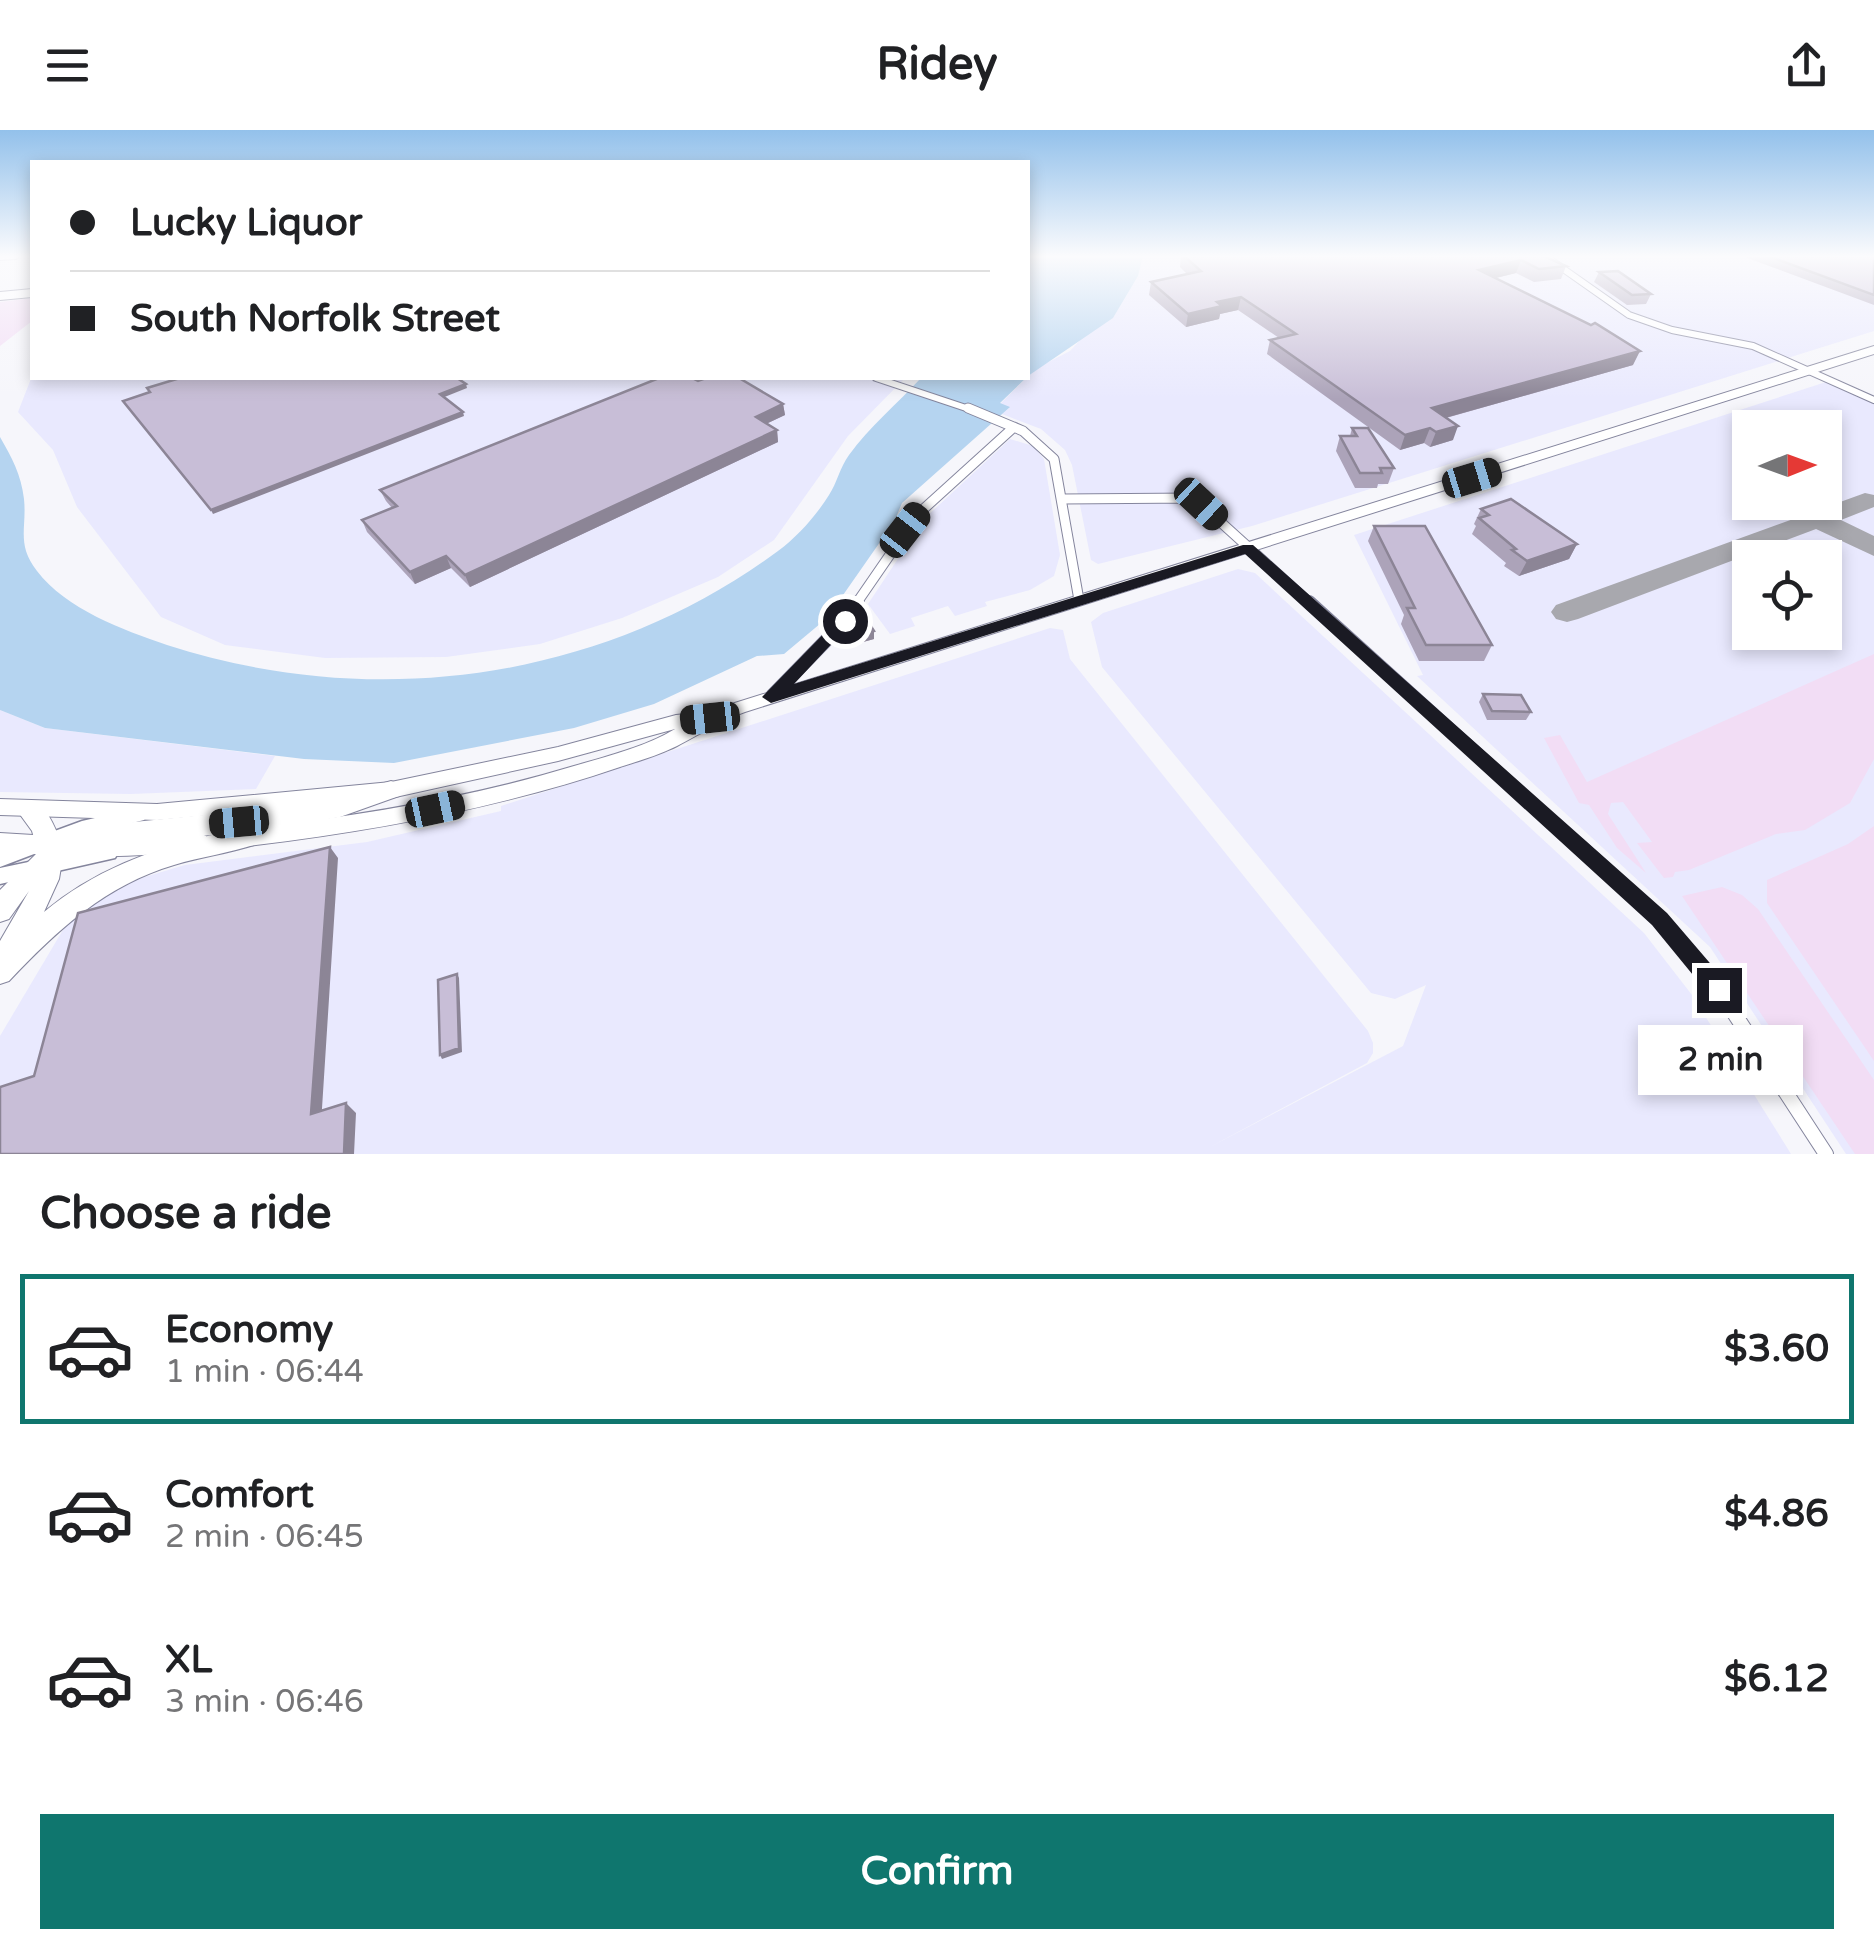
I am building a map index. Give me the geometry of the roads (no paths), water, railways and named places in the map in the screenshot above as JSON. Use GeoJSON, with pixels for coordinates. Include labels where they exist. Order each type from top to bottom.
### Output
{"type":"FeatureCollection","features":[{"type":"Feature","properties":{"kind":"highway"},"geometry":{"type":"LineString","coordinates":[[0,911],[48,853],[116,834],[350,808],[391,790]]}},
{"type":"Feature","properties":{"kind":"highway"},"geometry":{"type":"LineString","coordinates":[[0,968],[42,892],[48,853],[46,829],[28,809]]}},
{"type":"Feature","properties":{"kind":"highway"},"geometry":{"type":"LineString","coordinates":[[0,968],[52,918],[105,880],[179,851],[249,837]]}},
{"type":"Feature","properties":{"kind":"main road"},"geometry":{"type":"LineString","coordinates":[[0,842],[48,853],[249,837],[338,827],[497,795],[665,744],[710,718],[771,697],[1874,350]]}},
{"type":"Feature","properties":{"kind":"main road"},"geometry":{"type":"LineString","coordinates":[[0,807],[156,812],[391,790],[558,754],[676,722],[710,718]]}},
{"type":"Feature","properties":{"kind":"street"},"geometry":{"type":"LineString","coordinates":[[1611,304],[1643,321],[1742,342],[1874,400]]}},
{"type":"Feature","properties":{"kind":"street"},"geometry":{"type":"LineString","coordinates":[[882,380],[1014,427],[1041,442],[1051,453],[1079,600]]}},
{"type":"Feature","properties":{"kind":"street"},"geometry":{"type":"LineString","coordinates":[[771,697],[853,611],[918,514],[1014,427]]}},
{"type":"Feature","properties":{"kind":"street"},"geometry":{"type":"LineString","coordinates":[[1062,499],[1194,498],[1659,919],[1719,990],[1826,1154]]}},
{"type":"Feature","properties":{"kind":"street"},"geometry":{"type":"LineString","coordinates":[[0,876],[99,822],[156,812]]}},
{"type":"Feature","properties":{"kind":"street"},"geometry":{"type":"LineString","coordinates":[[0,859],[48,853]]}}]}
